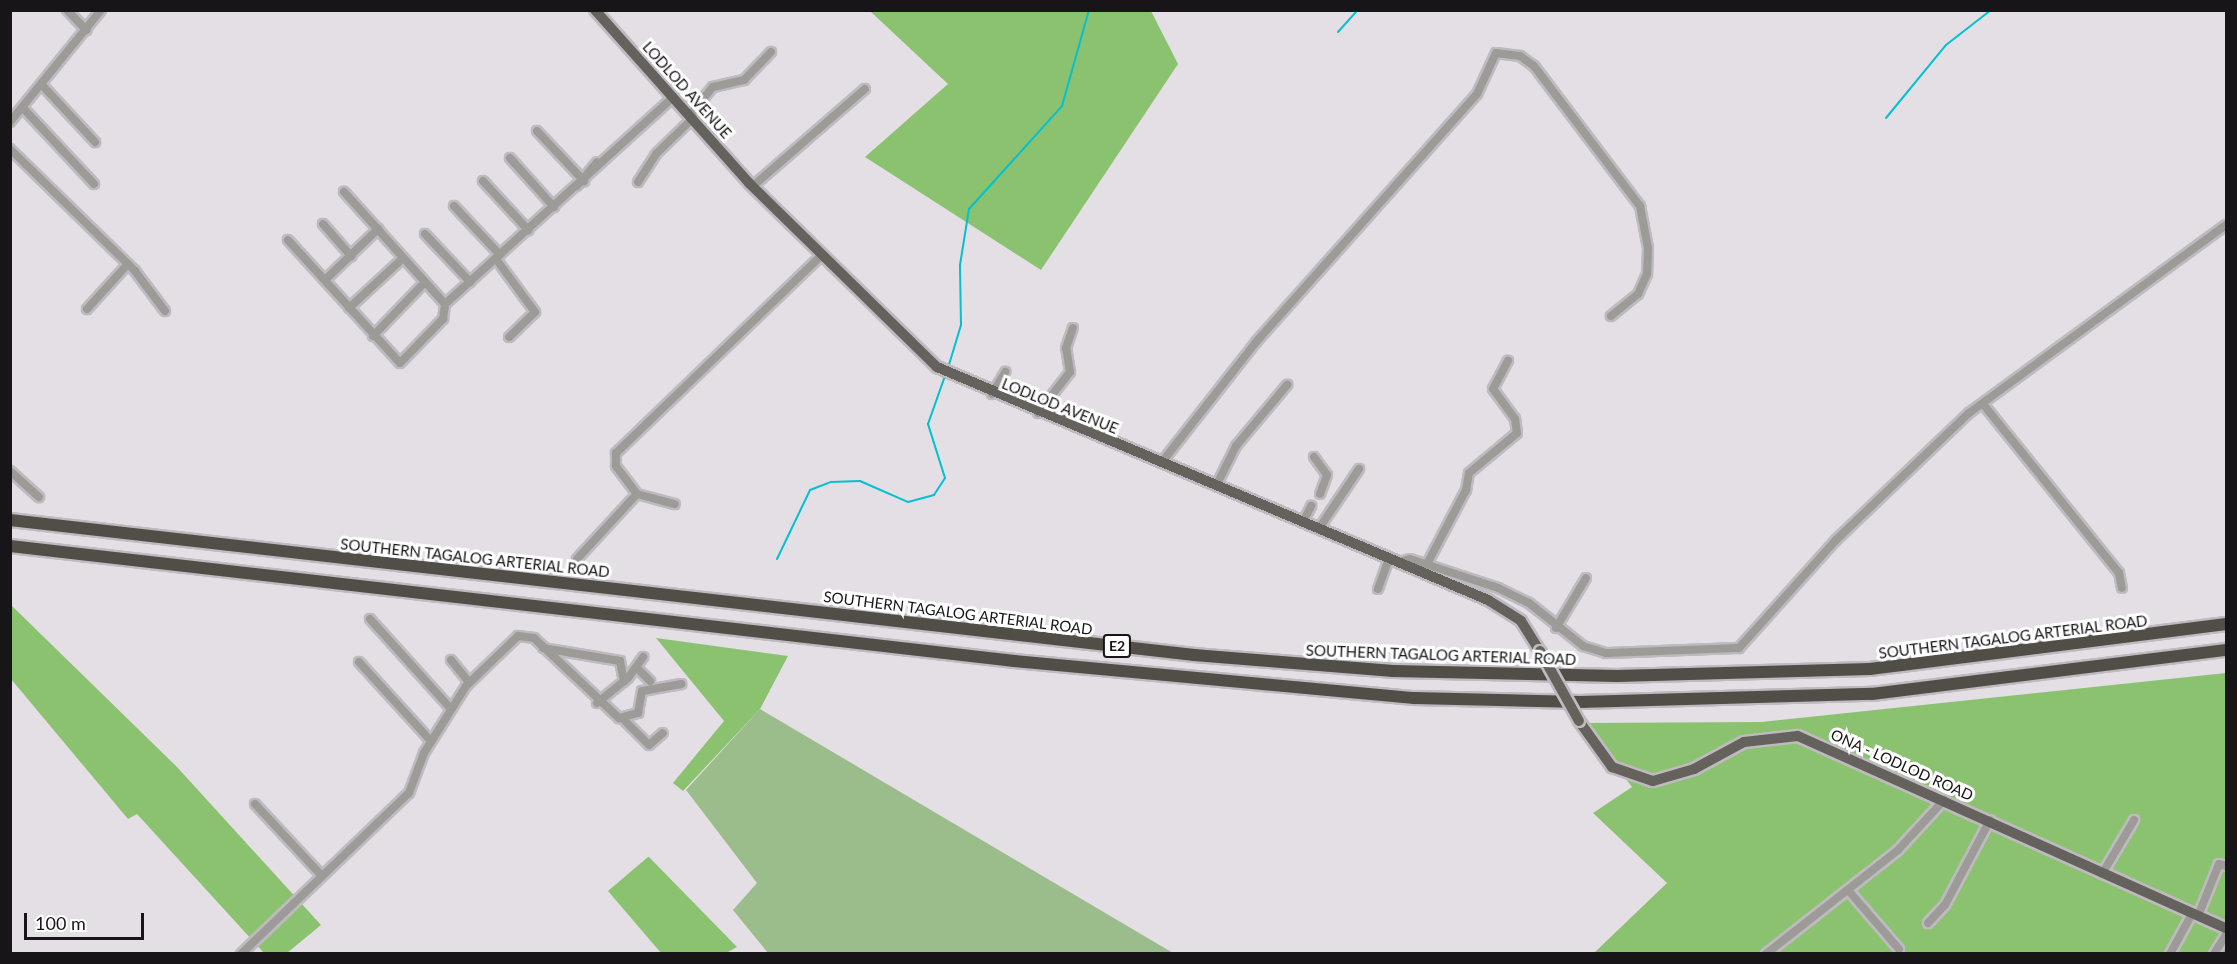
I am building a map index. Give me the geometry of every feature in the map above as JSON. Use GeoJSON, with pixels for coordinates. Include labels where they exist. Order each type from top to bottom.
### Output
{"type":"FeatureCollection","features":[{"type":"Feature","properties":{"kind":"highway","name":"SOUTHERN TAGALOG ARTERIAL ROAD"},"geometry":{"type":"LineString","coordinates":[[10,520],[1194,655],[1393,672],[1627,676],[1870,669],[2226,624]]}},
{"type":"Feature","properties":{"kind":"highway","name":"E2"},"geometry":{"type":"LineString","coordinates":[[10,546],[1014,661],[1414,698],[1590,702],[1872,694],[2226,650]]}},
{"type":"Feature","properties":{"kind":"main road","name":"LODLOD AVENUE"},"geometry":{"type":"LineString","coordinates":[[595,10],[753,186],[821,256],[937,367],[954,379],[992,395],[1218,482],[1511,612],[1540,651],[1580,721]]}},
{"type":"Feature","properties":{"kind":"main road","name":"ONA - LODLOD ROAD"},"geometry":{"type":"LineString","coordinates":[[1580,721],[1603,759],[1638,779],[1668,780],[1744,742],[1780,735],[1798,736],[1990,820],[2102,874],[2226,928]]}},
{"type":"Feature","properties":{"kind":"street"},"geometry":{"type":"LineString","coordinates":[[67,10],[86,30]]}},
{"type":"Feature","properties":{"kind":"street"},"geometry":{"type":"LineString","coordinates":[[10,122],[101,10]]}},
{"type":"Feature","properties":{"kind":"street"},"geometry":{"type":"LineString","coordinates":[[638,182],[656,154],[691,117],[713,87],[744,80],[771,52]]}},
{"type":"Feature","properties":{"kind":"street"},"geometry":{"type":"LineString","coordinates":[[1162,462],[1256,342],[1477,94],[1496,53],[1520,56],[1534,66],[1640,206],[1648,248],[1647,274],[1638,294],[1611,316]]}},
{"type":"Feature","properties":{"kind":"street"},"geometry":{"type":"LineString","coordinates":[[42,85],[95,142]]}},
{"type":"Feature","properties":{"kind":"street"},"geometry":{"type":"LineString","coordinates":[[753,186],[865,89]]}},
{"type":"Feature","properties":{"kind":"street"},"geometry":{"type":"LineString","coordinates":[[288,240],[400,363],[444,319],[445,304],[576,187],[672,95]]}},
{"type":"Feature","properties":{"kind":"street"},"geometry":{"type":"LineString","coordinates":[[23,108],[94,184]]}},
{"type":"Feature","properties":{"kind":"street"},"geometry":{"type":"LineString","coordinates":[[537,131],[583,179]]}},
{"type":"Feature","properties":{"kind":"street"},"geometry":{"type":"LineString","coordinates":[[10,149],[128,264],[165,311]]}},
{"type":"Feature","properties":{"kind":"street"},"geometry":{"type":"LineString","coordinates":[[510,158],[554,207]]}},
{"type":"Feature","properties":{"kind":"street"},"geometry":{"type":"LineString","coordinates":[[483,181],[528,230]]}},
{"type":"Feature","properties":{"kind":"street"},"geometry":{"type":"LineString","coordinates":[[344,192],[378,229],[401,260],[445,304]]}},
{"type":"Feature","properties":{"kind":"street"},"geometry":{"type":"LineString","coordinates":[[454,206],[498,257],[536,312],[509,337]]}},
{"type":"Feature","properties":{"kind":"street"},"geometry":{"type":"LineString","coordinates":[[323,224],[351,256]]}},
{"type":"Feature","properties":{"kind":"street"},"geometry":{"type":"LineString","coordinates":[[1378,589],[1394,561],[1410,559],[1518,596],[1556,628],[1583,646],[1606,653],[1739,648],[1835,541],[1983,404],[2226,225]]}},
{"type":"Feature","properties":{"kind":"street"},"geometry":{"type":"LineString","coordinates":[[325,280],[378,229]]}},
{"type":"Feature","properties":{"kind":"street"},"geometry":{"type":"LineString","coordinates":[[425,234],[470,282]]}},
{"type":"Feature","properties":{"kind":"street"},"geometry":{"type":"LineString","coordinates":[[675,504],[636,495],[616,466],[616,453],[821,256]]}},
{"type":"Feature","properties":{"kind":"street"},"geometry":{"type":"LineString","coordinates":[[349,308],[401,260]]}},
{"type":"Feature","properties":{"kind":"street"},"geometry":{"type":"LineString","coordinates":[[87,309],[128,264]]}},
{"type":"Feature","properties":{"kind":"street"},"geometry":{"type":"LineString","coordinates":[[373,336],[424,283]]}},
{"type":"Feature","properties":{"kind":"street"},"geometry":{"type":"LineString","coordinates":[[1038,413],[1070,372],[1066,348],[1073,328]]}},
{"type":"Feature","properties":{"kind":"street"},"geometry":{"type":"LineString","coordinates":[[1427,564],[1466,490],[1469,473],[1517,433],[1515,419],[1493,388],[1508,361]]}},
{"type":"Feature","properties":{"kind":"street"},"geometry":{"type":"LineString","coordinates":[[992,395],[1005,372]]}},
{"type":"Feature","properties":{"kind":"street"},"geometry":{"type":"LineString","coordinates":[[1218,482],[1236,446],[1287,386]]}},
{"type":"Feature","properties":{"kind":"street"},"geometry":{"type":"LineString","coordinates":[[1983,404],[2119,573],[2122,588]]}},
{"type":"Feature","properties":{"kind":"street"},"geometry":{"type":"LineString","coordinates":[[1314,458],[1327,476],[1320,494]]}},
{"type":"Feature","properties":{"kind":"street"},"geometry":{"type":"LineString","coordinates":[[1320,528],[1359,469]]}},
{"type":"Feature","properties":{"kind":"street"},"geometry":{"type":"LineString","coordinates":[[10,471],[39,497]]}},
{"type":"Feature","properties":{"kind":"street"},"geometry":{"type":"LineString","coordinates":[[577,559],[636,495]]}},
{"type":"Feature","properties":{"kind":"street"},"geometry":{"type":"LineString","coordinates":[[1304,520],[1311,506]]}},
{"type":"Feature","properties":{"kind":"street"},"geometry":{"type":"LineString","coordinates":[[1556,628],[1586,578]]}},
{"type":"Feature","properties":{"kind":"street"},"geometry":{"type":"LineString","coordinates":[[370,619],[451,709]]}},
{"type":"Feature","properties":{"kind":"street"},"geometry":{"type":"LineString","coordinates":[[241,954],[409,794],[431,741],[451,709],[470,682],[518,636],[534,638],[597,703],[624,720],[649,745],[663,733]]}},
{"type":"Feature","properties":{"kind":"street"},"geometry":{"type":"LineString","coordinates":[[542,647],[620,661],[624,682]]}},
{"type":"Feature","properties":{"kind":"street"},"geometry":{"type":"LineString","coordinates":[[597,703],[624,682],[643,657]]}},
{"type":"Feature","properties":{"kind":"street"},"geometry":{"type":"LineString","coordinates":[[451,660],[470,682]]}},
{"type":"Feature","properties":{"kind":"street"},"geometry":{"type":"LineString","coordinates":[[359,662],[431,741]]}},
{"type":"Feature","properties":{"kind":"street"},"geometry":{"type":"LineString","coordinates":[[636,667],[650,681]]}},
{"type":"Feature","properties":{"kind":"street"},"geometry":{"type":"LineString","coordinates":[[624,720],[638,713],[642,691],[681,684]]}},
{"type":"Feature","properties":{"kind":"street"},"geometry":{"type":"LineString","coordinates":[[1766,954],[1898,850],[1944,800]]}},
{"type":"Feature","properties":{"kind":"street"},"geometry":{"type":"LineString","coordinates":[[255,804],[322,876]]}},
{"type":"Feature","properties":{"kind":"street"},"geometry":{"type":"LineString","coordinates":[[1928,923],[1945,905],[1990,820]]}},
{"type":"Feature","properties":{"kind":"street"},"geometry":{"type":"LineString","coordinates":[[2102,874],[2134,820]]}},
{"type":"Feature","properties":{"kind":"street"},"geometry":{"type":"LineString","coordinates":[[2170,954],[2195,915],[2219,864],[2226,866]]}},
{"type":"Feature","properties":{"kind":"street"},"geometry":{"type":"LineString","coordinates":[[1848,890],[1899,949]]}},
{"type":"Feature","properties":{"kind":"street"},"geometry":{"type":"LineString","coordinates":[[2214,954],[2226,934]]}},
{"type":"Feature","properties":{"kind":"green space"},"geometry":{"type":"Polygon","coordinates":[[[870,11],[1151,11],[1178,64],[1041,270],[865,157],[948,84],[870,11]]]}},
{"type":"Feature","properties":{"kind":"green space"},"geometry":{"type":"Polygon","coordinates":[[[10,604],[177,767],[321,925],[287,953],[264,953],[137,814],[128,819],[11,679],[10,604]]]}},
{"type":"Feature","properties":{"kind":"green space"},"geometry":{"type":"Polygon","coordinates":[[[656,638],[788,656],[760,709],[683,791],[673,783],[724,721],[656,638]]]}},
{"type":"Feature","properties":{"kind":"green space"},"geometry":{"type":"Polygon","coordinates":[[[2226,673],[2226,953],[1594,953],[1667,883],[1593,813],[1632,787],[1584,723],[1762,722],[2226,673]]]}},
{"type":"Feature","properties":{"kind":"green space"},"geometry":{"type":"Polygon","coordinates":[[[760,709],[1173,953],[768,953],[733,910],[757,883],[686,790],[760,709]]]}},
{"type":"Feature","properties":{"kind":"green space"},"geometry":{"type":"Polygon","coordinates":[[[648,857],[737,947],[726,953],[661,953],[608,891],[648,857]]]}},
{"type":"Feature","properties":{"kind":"waterway"},"geometry":{"type":"LineString","coordinates":[[948,368],[961,325],[960,265],[969,209],[1062,106],[1089,10]]}},
{"type":"Feature","properties":{"kind":"waterway"},"geometry":{"type":"LineString","coordinates":[[1338,32],[1358,10]]}},
{"type":"Feature","properties":{"kind":"waterway"},"geometry":{"type":"LineString","coordinates":[[1886,118],[1946,45],[1991,10]]}},
{"type":"Feature","properties":{"kind":"waterway"},"geometry":{"type":"LineString","coordinates":[[777,559],[810,490],[831,482],[860,481],[908,502],[934,495],[945,478],[928,424],[945,376]]}}]}
